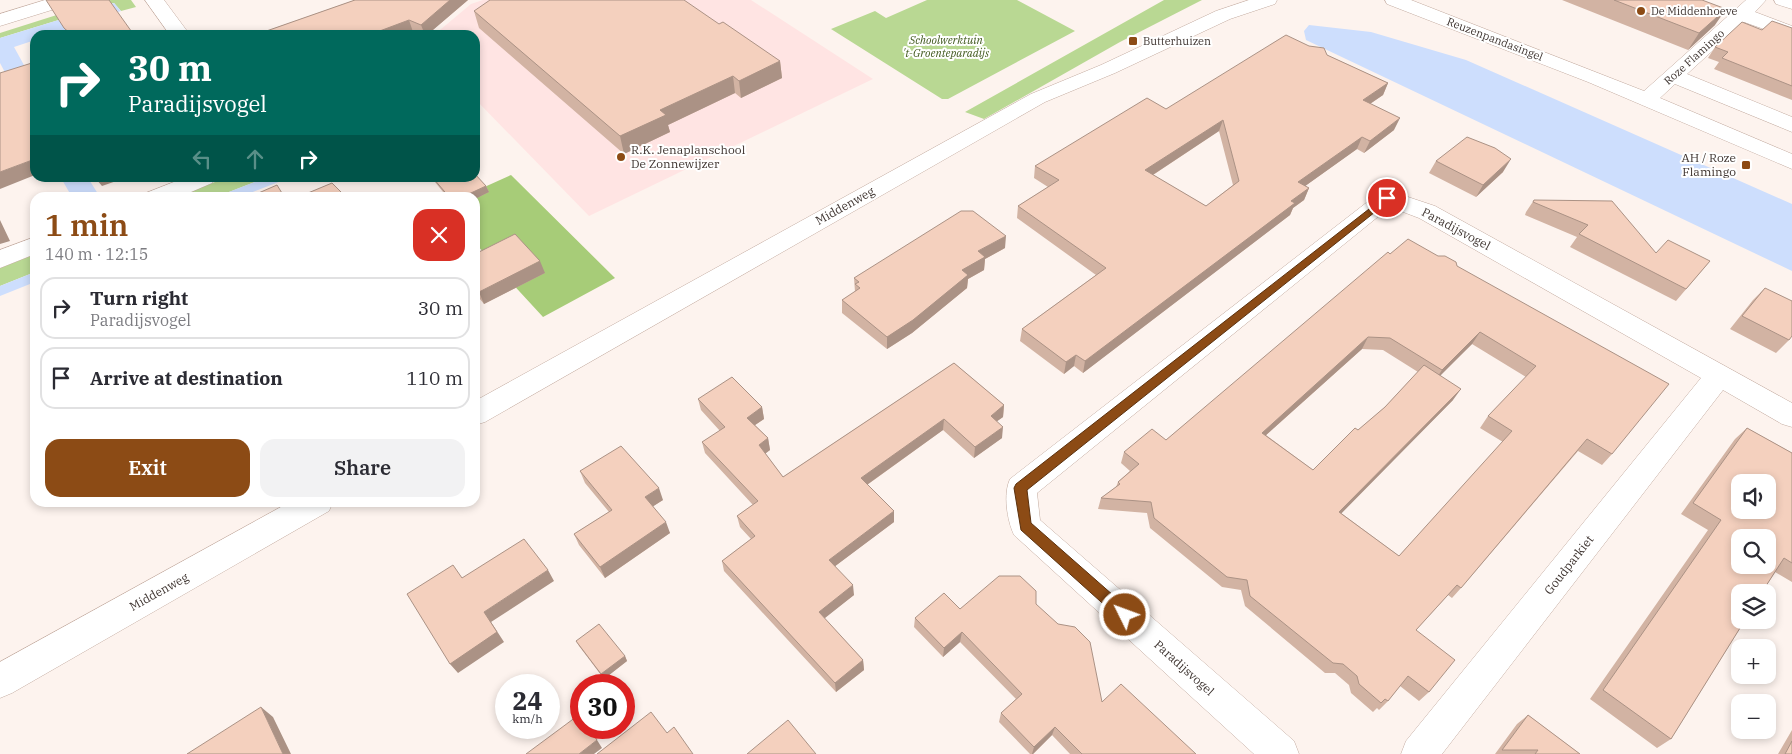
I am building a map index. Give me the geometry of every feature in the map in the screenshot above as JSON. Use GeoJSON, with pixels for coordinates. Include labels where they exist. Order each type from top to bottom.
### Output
{"type":"FeatureCollection","features":[{"type":"Feature","properties":{"kind":"street"},"geometry":{"type":"LineString","coordinates":[[1,17],[64,0]]}},
{"type":"Feature","properties":{"kind":"street"},"geometry":{"type":"LineString","coordinates":[[154,0],[176,30]]}},
{"type":"Feature","properties":{"kind":"street","name":"Middenweg"},"geometry":{"type":"LineString","coordinates":[[1223,15],[1244,0]]}},
{"type":"Feature","properties":{"kind":"street","name":"Middenweg"},"geometry":{"type":"LineString","coordinates":[[480,411],[1038,98],[1108,69],[1223,15],[1268,0]]}},
{"type":"Feature","properties":{"kind":"street","name":"Reuzenpandasingel"},"geometry":{"type":"LineString","coordinates":[[1394,0],[1595,78]]}},
{"type":"Feature","properties":{"kind":"street","name":"Reuzenpandasingel"},"geometry":{"type":"LineString","coordinates":[[1430,0],[1595,78],[1792,162]]}},
{"type":"Feature","properties":{"kind":"street","name":"Roze Flamingo"},"geometry":{"type":"LineString","coordinates":[[1646,100],[1756,0]]}},
{"type":"Feature","properties":{"kind":"street"},"geometry":{"type":"LineString","coordinates":[[1783,0],[1792,3]]}},
{"type":"Feature","properties":{"kind":"street"},"geometry":{"type":"LineString","coordinates":[[1742,14],[1792,33]]}},
{"type":"Feature","properties":{"kind":"street"},"geometry":{"type":"LineString","coordinates":[[1673,76],[1792,125]]}},
{"type":"Feature","properties":{"kind":"street"},"geometry":{"type":"LineString","coordinates":[[169,192],[194,182]]}},
{"type":"Feature","properties":{"kind":"street","name":"Paradijsvogel"},"geometry":{"type":"LineString","coordinates":[[1281,754],[1025,526],[1020,488],[1387,198],[1427,212],[1792,416]]}},
{"type":"Feature","properties":{"kind":"street"},"geometry":{"type":"LineString","coordinates":[[0,259],[30,247]]}},
{"type":"Feature","properties":{"kind":"street","name":"Goudparkiet"},"geometry":{"type":"LineString","coordinates":[[1419,754],[1718,376]]}},
{"type":"Feature","properties":{"kind":"street","name":"Middenweg"},"geometry":{"type":"LineString","coordinates":[[0,681],[309,507]]}},
{"type":"Feature","properties":{"kind":"shaded area","name":"R.K. Jenaplanschool De Zonnewijzer"},"geometry":{"type":"Polygon","coordinates":[[[483,0],[751,0],[873,79],[589,216],[480,104],[480,30],[440,30],[471,4],[483,0]]]}},
{"type":"Feature","properties":{"kind":"green space"},"geometry":{"type":"Polygon","coordinates":[[[104,0],[131,0],[136,7],[121,11],[114,3],[0,38],[0,33],[104,0]]]}},
{"type":"Feature","properties":{"kind":"green space","name":"Schoolwerktuin 't-Groenteparadijs"},"geometry":{"type":"Polygon","coordinates":[[[927,0],[1017,0],[1075,31],[948,99],[942,99],[831,29],[875,11],[886,18],[927,0]]]}},
{"type":"Feature","properties":{"kind":"green space"},"geometry":{"type":"Polygon","coordinates":[[[1164,0],[1202,0],[1120,42],[984,119],[965,112],[1164,0]]]}},
{"type":"Feature","properties":{"kind":"green space"},"geometry":{"type":"Polygon","coordinates":[[[511,175],[615,278],[543,317],[480,248],[480,192],[473,192],[511,175]]]}},
{"type":"Feature","properties":{"kind":"green space"},"geometry":{"type":"Polygon","coordinates":[[[215,182],[255,182],[229,192],[190,192],[215,182]]]}},
{"type":"Feature","properties":{"kind":"green space"},"geometry":{"type":"Polygon","coordinates":[[[30,256],[30,274],[0,286],[0,268],[30,256]]]}},
{"type":"Feature","properties":{"kind":"water"},"geometry":{"type":"Polygon","coordinates":[[[114,3],[121,11],[66,30],[30,30],[30,42],[14,47],[30,76],[30,120],[0,63],[0,38],[114,3]]]}},
{"type":"Feature","properties":{"kind":"water"},"geometry":{"type":"Polygon","coordinates":[[[1309,25],[1371,32],[1466,60],[1792,204],[1792,271],[1306,40],[1304,31],[1309,25]]]}},
{"type":"Feature","properties":{"kind":"water"},"geometry":{"type":"Polygon","coordinates":[[[63,182],[91,182],[97,192],[69,192],[63,182]]]}},
{"type":"Feature","properties":{"kind":"water"},"geometry":{"type":"Polygon","coordinates":[[[255,182],[279,182],[253,192],[229,192],[255,182]]]}},
{"type":"Feature","properties":{"kind":"water"},"geometry":{"type":"Polygon","coordinates":[[[30,274],[30,284],[0,296],[0,286],[30,274]]]}},
{"type":"Feature","properties":{"kind":"building"},"geometry":{"type":"Polygon","coordinates":[[[46,0],[109,0],[130,30],[66,30],[46,0]]]}},
{"type":"Feature","properties":{"kind":"building"},"geometry":{"type":"Polygon","coordinates":[[[355,0],[450,0],[421,25],[409,20],[382,30],[269,30],[355,0]]]}},
{"type":"Feature","properties":{"kind":"building"},"geometry":{"type":"Polygon","coordinates":[[[490,0],[684,0],[719,24],[723,22],[780,61],[739,81],[733,76],[660,110],[666,115],[620,136],[474,11],[490,0]]]}},
{"type":"Feature","properties":{"kind":"building"},"geometry":{"type":"Polygon","coordinates":[[[1614,0],[1702,0],[1726,9],[1699,33],[1614,0]]]}},
{"type":"Feature","properties":{"kind":"building"},"geometry":{"type":"Polygon","coordinates":[[[1772,21],[1792,28],[1792,86],[1722,58],[1728,52],[1715,47],[1742,22],[1762,30],[1772,21]]]}},
{"type":"Feature","properties":{"kind":"building"},"geometry":{"type":"Polygon","coordinates":[[[1286,35],[1309,46],[1324,48],[1327,55],[1388,83],[1363,100],[1400,118],[1370,141],[1362,137],[1298,182],[1309,188],[1291,201],[1295,203],[1085,361],[1076,355],[1066,362],[1022,329],[1106,268],[1018,206],[1059,180],[1035,166],[1147,98],[1166,109],[1286,35]],[[1223,120],[1145,170],[1206,206],[1239,181],[1223,120]]]}},
{"type":"Feature","properties":{"kind":"building"},"geometry":{"type":"Polygon","coordinates":[[[30,64],[30,161],[0,172],[0,73],[30,64]]]}},
{"type":"Feature","properties":{"kind":"building"},"geometry":{"type":"Polygon","coordinates":[[[1467,137],[1495,148],[1511,159],[1483,185],[1436,161],[1467,137]]]}},
{"type":"Feature","properties":{"kind":"building"},"geometry":{"type":"Polygon","coordinates":[[[480,179],[486,186],[473,192],[445,192],[436,182],[480,182],[480,179]]]}},
{"type":"Feature","properties":{"kind":"building"},"geometry":{"type":"Polygon","coordinates":[[[332,183],[341,192],[310,192],[332,183]]]}},
{"type":"Feature","properties":{"kind":"building"},"geometry":{"type":"Polygon","coordinates":[[[277,185],[281,192],[261,192],[277,185]]]}},
{"type":"Feature","properties":{"kind":"building"},"geometry":{"type":"Polygon","coordinates":[[[1534,200],[1612,201],[1656,253],[1668,240],[1710,261],[1686,289],[1579,234],[1588,225],[1533,202],[1534,200]]]}},
{"type":"Feature","properties":{"kind":"building"},"geometry":{"type":"Polygon","coordinates":[[[961,211],[973,211],[1006,236],[978,251],[985,257],[962,270],[968,275],[913,320],[887,337],[842,300],[860,288],[855,284],[859,282],[854,278],[961,211]]]}},
{"type":"Feature","properties":{"kind":"building"},"geometry":{"type":"Polygon","coordinates":[[[515,234],[540,261],[480,291],[480,252],[515,234]]]}},
{"type":"Feature","properties":{"kind":"building"},"geometry":{"type":"Polygon","coordinates":[[[1408,239],[1438,256],[1445,256],[1456,262],[1457,266],[1669,384],[1612,454],[1587,439],[1461,588],[1457,585],[1416,630],[1455,660],[1429,692],[1408,676],[1388,701],[1385,699],[1381,703],[1359,684],[1357,676],[1343,664],[1333,663],[1250,596],[1247,580],[1227,577],[1154,518],[1151,502],[1101,498],[1120,484],[1118,482],[1139,464],[1124,452],[1152,429],[1166,440],[1388,252],[1390,254],[1408,239]],[[1480,332],[1442,370],[1390,338],[1368,337],[1262,433],[1313,470],[1355,428],[1358,430],[1385,407],[1424,365],[1461,389],[1339,512],[1399,556],[1512,431],[1488,416],[1536,366],[1480,332]]]}},
{"type":"Feature","properties":{"kind":"building"},"geometry":{"type":"Polygon","coordinates":[[[1765,288],[1792,301],[1792,336],[1789,340],[1742,316],[1765,288]]]}},
{"type":"Feature","properties":{"kind":"building"},"geometry":{"type":"Polygon","coordinates":[[[954,363],[1004,405],[991,416],[1003,427],[975,447],[944,419],[861,478],[894,511],[829,560],[853,585],[819,612],[863,660],[835,683],[722,561],[755,536],[737,516],[758,501],[702,442],[725,427],[698,399],[732,377],[762,407],[747,418],[768,438],[759,445],[783,477],[954,363]]]}},
{"type":"Feature","properties":{"kind":"building"},"geometry":{"type":"Polygon","coordinates":[[[1747,428],[1792,453],[1792,563],[1784,558],[1776,570],[1776,529],[1731,529],[1731,574],[1774,574],[1767,584],[1731,584],[1731,629],[1739,629],[1733,639],[1731,639],[1731,643],[1671,739],[1603,690],[1721,520],[1693,503],[1747,428]]]}},
{"type":"Feature","properties":{"kind":"building"},"geometry":{"type":"Polygon","coordinates":[[[621,446],[659,488],[645,497],[666,522],[600,567],[574,534],[612,510],[580,471],[621,446]]]}},
{"type":"Feature","properties":{"kind":"building"},"geometry":{"type":"Polygon","coordinates":[[[524,539],[548,570],[484,612],[497,632],[450,664],[407,594],[453,565],[462,578],[524,539]]]}},
{"type":"Feature","properties":{"kind":"building"},"geometry":{"type":"Polygon","coordinates":[[[999,576],[1020,576],[1036,591],[1036,604],[1058,624],[1075,627],[1090,642],[1102,702],[1121,684],[1196,754],[1082,754],[1055,727],[1034,747],[1001,713],[1022,694],[962,632],[944,648],[915,618],[944,593],[960,609],[999,576]]]}},
{"type":"Feature","properties":{"kind":"building"},"geometry":{"type":"Polygon","coordinates":[[[599,624],[625,656],[601,674],[576,641],[599,624]]]}},
{"type":"Feature","properties":{"kind":"building"},"geometry":{"type":"Polygon","coordinates":[[[261,707],[283,754],[187,754],[261,707]]]}},
{"type":"Feature","properties":{"kind":"building"},"geometry":{"type":"Polygon","coordinates":[[[651,712],[667,733],[674,727],[693,754],[597,754],[616,739],[635,739],[635,724],[651,712]]]}},
{"type":"Feature","properties":{"kind":"building"},"geometry":{"type":"Polygon","coordinates":[[[1528,715],[1580,754],[1535,754],[1538,750],[1502,750],[1528,715]]]}},
{"type":"Feature","properties":{"kind":"building"},"geometry":{"type":"Polygon","coordinates":[[[788,720],[816,754],[747,754],[788,720]]]}},
{"type":"Feature","properties":{"kind":"building"},"geometry":{"type":"Polygon","coordinates":[[[570,721],[570,739],[597,740],[579,754],[526,754],[546,739],[560,739],[560,729],[570,721]]]}},
{"type":"Feature","properties":{"kind":"building"},"geometry":{"type":"Polygon","coordinates":[[[1792,741],[1792,754],[1785,754],[1792,741]]]}},
{"type":"Feature","properties":{"kind":"place","name":"De Middenhoeve"},"geometry":{"type":"Point","coordinates":[1641,11]}},
{"type":"Feature","properties":{"kind":"place","name":"Butterhuizen"},"geometry":{"type":"Point","coordinates":[1133,41]}},
{"type":"Feature","properties":{"kind":"place","name":"R.K. Jenaplanschool De Zonnewijzer"},"geometry":{"type":"Point","coordinates":[621,157]}},
{"type":"Feature","properties":{"kind":"place","name":"AH / Roze Flamingo"},"geometry":{"type":"Point","coordinates":[1746,165]}},
{"type":"Feature","properties":{"kind":"route"},"geometry":{"type":"LineString","coordinates":[[1125,615],[1025,526],[1020,488],[1387,198]]}}]}
